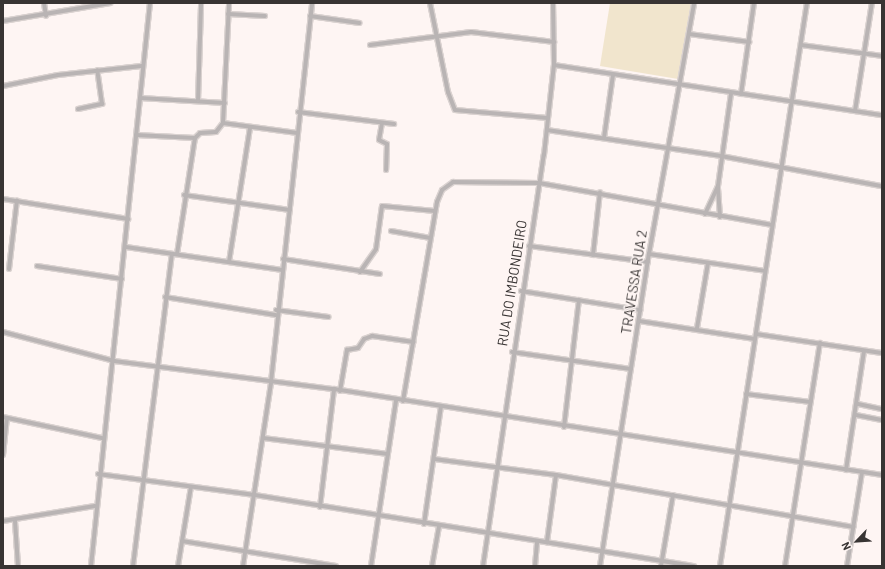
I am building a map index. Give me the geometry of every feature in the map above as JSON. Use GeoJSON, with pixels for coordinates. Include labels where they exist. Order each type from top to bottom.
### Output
{"type":"FeatureCollection","features":[{"type":"Feature","properties":{"kind":"street"},"geometry":{"type":"LineString","coordinates":[[44,3],[46,16]]}},
{"type":"Feature","properties":{"kind":"street"},"geometry":{"type":"LineString","coordinates":[[3,21],[46,16],[110,3]]}},
{"type":"Feature","properties":{"kind":"street"},"geometry":{"type":"LineString","coordinates":[[91,566],[98,474],[114,361],[142,66],[150,3]]}},
{"type":"Feature","properties":{"kind":"street"},"geometry":{"type":"LineString","coordinates":[[198,101],[201,3]]}},
{"type":"Feature","properties":{"kind":"street"},"geometry":{"type":"LineString","coordinates":[[177,254],[184,195],[195,138],[200,133],[216,132],[223,123],[229,3]]}},
{"type":"Feature","properties":{"kind":"street"},"geometry":{"type":"LineString","coordinates":[[243,566],[264,438],[271,382],[276,312],[290,210],[298,112],[312,3]]}},
{"type":"Feature","properties":{"kind":"street"},"geometry":{"type":"LineString","coordinates":[[430,3],[448,92],[455,110],[548,118]]}},
{"type":"Feature","properties":{"kind":"street","name":"RUA DO IMBONDEIRO"},"geometry":{"type":"LineString","coordinates":[[483,566],[500,466],[512,352],[547,130],[554,65],[553,3]]}},
{"type":"Feature","properties":{"kind":"street","name":"TRAVESSA RUA 2"},"geometry":{"type":"LineString","coordinates":[[600,566],[649,254],[681,85],[694,3]]}},
{"type":"Feature","properties":{"kind":"street"},"geometry":{"type":"LineString","coordinates":[[741,94],[754,3]]}},
{"type":"Feature","properties":{"kind":"street"},"geometry":{"type":"LineString","coordinates":[[720,566],[772,226],[793,102],[807,3]]}},
{"type":"Feature","properties":{"kind":"street"},"geometry":{"type":"LineString","coordinates":[[855,111],[872,3]]}},
{"type":"Feature","properties":{"kind":"street"},"geometry":{"type":"LineString","coordinates":[[228,14],[265,16]]}},
{"type":"Feature","properties":{"kind":"street"},"geometry":{"type":"LineString","coordinates":[[310,16],[360,23]]}},
{"type":"Feature","properties":{"kind":"street"},"geometry":{"type":"LineString","coordinates":[[370,44],[484,33],[554,42]]}},
{"type":"Feature","properties":{"kind":"street"},"geometry":{"type":"LineString","coordinates":[[689,34],[749,42]]}},
{"type":"Feature","properties":{"kind":"street"},"geometry":{"type":"LineString","coordinates":[[801,45],[882,56]]}},
{"type":"Feature","properties":{"kind":"street"},"geometry":{"type":"LineString","coordinates":[[554,65],[882,115]]}},
{"type":"Feature","properties":{"kind":"street"},"geometry":{"type":"LineString","coordinates":[[3,86],[97,70],[142,66]]}},
{"type":"Feature","properties":{"kind":"street"},"geometry":{"type":"LineString","coordinates":[[78,109],[102,104],[97,70]]}},
{"type":"Feature","properties":{"kind":"street"},"geometry":{"type":"LineString","coordinates":[[604,138],[613,75]]}},
{"type":"Feature","properties":{"kind":"street"},"geometry":{"type":"LineString","coordinates":[[720,217],[718,186],[731,93]]}},
{"type":"Feature","properties":{"kind":"street"},"geometry":{"type":"LineString","coordinates":[[140,98],[225,103]]}},
{"type":"Feature","properties":{"kind":"street"},"geometry":{"type":"LineString","coordinates":[[298,112],[394,124]]}},
{"type":"Feature","properties":{"kind":"street"},"geometry":{"type":"LineString","coordinates":[[223,123],[250,128],[296,133]]}},
{"type":"Feature","properties":{"kind":"street"},"geometry":{"type":"LineString","coordinates":[[382,123],[379,140],[387,144],[386,170]]}},
{"type":"Feature","properties":{"kind":"street"},"geometry":{"type":"LineString","coordinates":[[229,262],[240,201],[250,128]]}},
{"type":"Feature","properties":{"kind":"street"},"geometry":{"type":"LineString","coordinates":[[547,130],[721,156],[882,186]]}},
{"type":"Feature","properties":{"kind":"street"},"geometry":{"type":"LineString","coordinates":[[136,135],[195,138]]}},
{"type":"Feature","properties":{"kind":"street"},"geometry":{"type":"LineString","coordinates":[[403,401],[435,211],[442,190],[459,180],[539,183],[600,192],[659,205],[772,226]]}},
{"type":"Feature","properties":{"kind":"street"},"geometry":{"type":"LineString","coordinates":[[705,214],[718,186]]}},
{"type":"Feature","properties":{"kind":"street"},"geometry":{"type":"LineString","coordinates":[[593,255],[600,192]]}},
{"type":"Feature","properties":{"kind":"street"},"geometry":{"type":"LineString","coordinates":[[184,195],[240,201],[290,210]]}},
{"type":"Feature","properties":{"kind":"street"},"geometry":{"type":"LineString","coordinates":[[3,199],[17,200],[128,219]]}},
{"type":"Feature","properties":{"kind":"street"},"geometry":{"type":"LineString","coordinates":[[9,269],[17,200]]}},
{"type":"Feature","properties":{"kind":"street"},"geometry":{"type":"LineString","coordinates":[[360,272],[376,249],[382,206],[435,211]]}},
{"type":"Feature","properties":{"kind":"street"},"geometry":{"type":"LineString","coordinates":[[391,231],[430,238]]}},
{"type":"Feature","properties":{"kind":"street"},"geometry":{"type":"LineString","coordinates":[[529,246],[648,262]]}},
{"type":"Feature","properties":{"kind":"street"},"geometry":{"type":"LineString","coordinates":[[126,247],[282,270]]}},
{"type":"Feature","properties":{"kind":"street"},"geometry":{"type":"LineString","coordinates":[[133,566],[146,482],[159,368],[165,297],[172,254]]}},
{"type":"Feature","properties":{"kind":"street"},"geometry":{"type":"LineString","coordinates":[[649,254],[765,271]]}},
{"type":"Feature","properties":{"kind":"street"},"geometry":{"type":"LineString","coordinates":[[283,259],[380,274]]}},
{"type":"Feature","properties":{"kind":"street"},"geometry":{"type":"LineString","coordinates":[[697,328],[708,263]]}},
{"type":"Feature","properties":{"kind":"street"},"geometry":{"type":"LineString","coordinates":[[37,266],[122,279]]}},
{"type":"Feature","properties":{"kind":"street"},"geometry":{"type":"LineString","coordinates":[[521,291],[640,310]]}},
{"type":"Feature","properties":{"kind":"street"},"geometry":{"type":"LineString","coordinates":[[165,297],[276,312],[329,317]]}},
{"type":"Feature","properties":{"kind":"street"},"geometry":{"type":"LineString","coordinates":[[564,427],[579,300]]}},
{"type":"Feature","properties":{"kind":"street"},"geometry":{"type":"LineString","coordinates":[[639,321],[820,343],[882,353]]}},
{"type":"Feature","properties":{"kind":"street"},"geometry":{"type":"LineString","coordinates":[[3,332],[114,361],[334,390],[506,416],[621,436],[882,475]]}},
{"type":"Feature","properties":{"kind":"street"},"geometry":{"type":"LineString","coordinates":[[340,391],[347,350],[358,348],[364,339],[372,336],[414,342]]}},
{"type":"Feature","properties":{"kind":"street"},"geometry":{"type":"LineString","coordinates":[[785,566],[820,343]]}},
{"type":"Feature","properties":{"kind":"street"},"geometry":{"type":"LineString","coordinates":[[846,470],[858,404],[864,351]]}},
{"type":"Feature","properties":{"kind":"street"},"geometry":{"type":"LineString","coordinates":[[512,352],[572,359],[632,369]]}},
{"type":"Feature","properties":{"kind":"street"},"geometry":{"type":"LineString","coordinates":[[320,507],[329,446],[334,390]]}},
{"type":"Feature","properties":{"kind":"street"},"geometry":{"type":"LineString","coordinates":[[746,394],[811,402]]}},
{"type":"Feature","properties":{"kind":"street"},"geometry":{"type":"LineString","coordinates":[[371,566],[396,400]]}},
{"type":"Feature","properties":{"kind":"street"},"geometry":{"type":"LineString","coordinates":[[858,404],[882,409]]}},
{"type":"Feature","properties":{"kind":"street"},"geometry":{"type":"LineString","coordinates":[[424,524],[441,406]]}},
{"type":"Feature","properties":{"kind":"street"},"geometry":{"type":"LineString","coordinates":[[856,415],[882,420]]}},
{"type":"Feature","properties":{"kind":"street"},"geometry":{"type":"LineString","coordinates":[[3,455],[5,418],[102,438]]}},
{"type":"Feature","properties":{"kind":"street"},"geometry":{"type":"LineString","coordinates":[[264,438],[388,454]]}},
{"type":"Feature","properties":{"kind":"street"},"geometry":{"type":"LineString","coordinates":[[434,460],[500,466],[612,486],[673,495],[729,508],[853,527]]}},
{"type":"Feature","properties":{"kind":"street"},"geometry":{"type":"LineString","coordinates":[[847,566],[862,472]]}},
{"type":"Feature","properties":{"kind":"street"},"geometry":{"type":"LineString","coordinates":[[98,474],[146,482],[255,495],[439,527],[602,550],[694,566]]}},
{"type":"Feature","properties":{"kind":"street"},"geometry":{"type":"LineString","coordinates":[[547,542],[556,475]]}},
{"type":"Feature","properties":{"kind":"street"},"geometry":{"type":"LineString","coordinates":[[178,566],[191,487]]}},
{"type":"Feature","properties":{"kind":"street"},"geometry":{"type":"LineString","coordinates":[[661,566],[673,495]]}},
{"type":"Feature","properties":{"kind":"street"},"geometry":{"type":"LineString","coordinates":[[3,521],[15,521],[95,506]]}},
{"type":"Feature","properties":{"kind":"street"},"geometry":{"type":"LineString","coordinates":[[15,521],[18,566]]}},
{"type":"Feature","properties":{"kind":"street"},"geometry":{"type":"LineString","coordinates":[[432,566],[439,527]]}},
{"type":"Feature","properties":{"kind":"street"},"geometry":{"type":"LineString","coordinates":[[182,541],[336,566]]}},
{"type":"Feature","properties":{"kind":"street"},"geometry":{"type":"LineString","coordinates":[[535,566],[537,541]]}},
{"type":"Feature","properties":{"kind":"shaded area"},"geometry":{"type":"Polygon","coordinates":[[[610,3],[691,3],[678,79],[600,66],[610,3]]]}}]}
